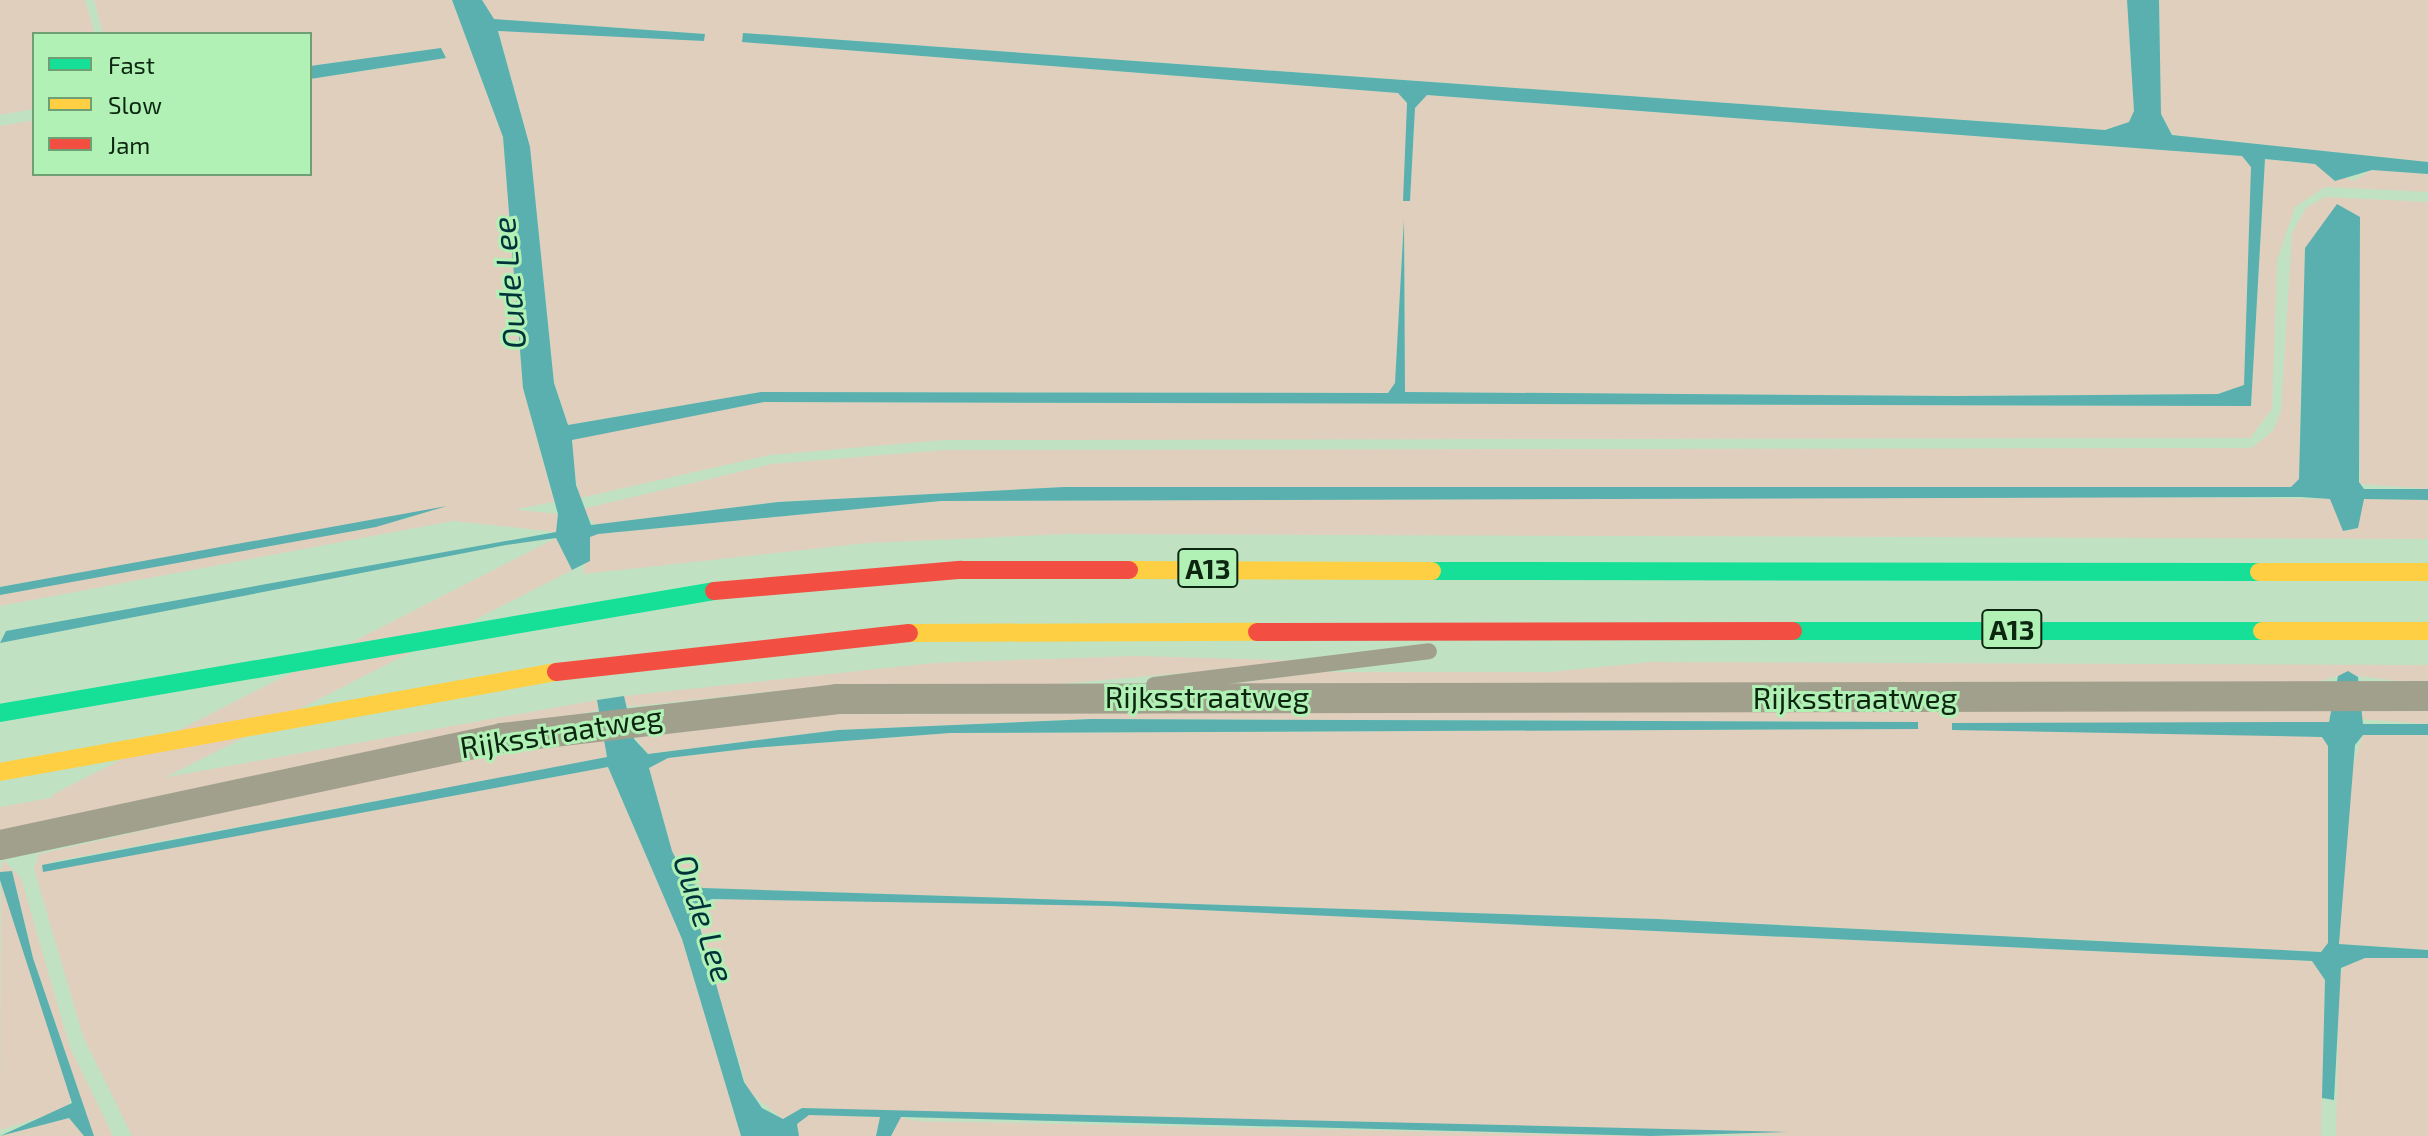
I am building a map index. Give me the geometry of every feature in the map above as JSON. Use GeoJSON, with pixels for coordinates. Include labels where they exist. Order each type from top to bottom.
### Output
{"type":"FeatureCollection","features":[{"type":"Feature","properties":{"kind":"highway","name":"A13"},"geometry":{"type":"LineString","coordinates":[[0,713],[686,593],[961,570],[2428,572]]}},
{"type":"Feature","properties":{"kind":"highway","name":"A13"},"geometry":{"type":"LineString","coordinates":[[0,772],[510,677],[784,642],[1043,627],[2428,631]]}},
{"type":"Feature","properties":{"kind":"street","name":"Rijksstraatweg"},"geometry":{"type":"LineString","coordinates":[[0,845],[580,725],[837,699],[1059,695],[2428,696]]}},
{"type":"Feature","properties":{"kind":"lane"},"geometry":{"type":"LineString","coordinates":[[1059,695],[1597,628]]}},
{"type":"Feature","properties":{"kind":"shaded area"},"geometry":{"type":"Polygon","coordinates":[[[0,0],[85,0],[94,32],[32,32],[32,109],[0,115],[0,0]]]}},
{"type":"Feature","properties":{"kind":"shaded area"},"geometry":{"type":"Polygon","coordinates":[[[94,0],[452,0],[503,137],[523,388],[554,502],[0,606],[0,595],[447,511],[0,587],[0,126],[32,120],[32,176],[312,176],[312,79],[429,61],[430,50],[312,66],[312,32],[102,32],[94,0]]]}},
{"type":"Feature","properties":{"kind":"shaded area"},"geometry":{"type":"Polygon","coordinates":[[[482,0],[2127,0],[2134,111],[2129,122],[2105,130],[744,33],[743,42],[1398,93],[1407,103],[1410,201],[1415,108],[1427,95],[2242,156],[2251,167],[2244,385],[2218,394],[1954,396],[1405,392],[1404,219],[1395,383],[1388,393],[761,392],[568,425],[554,383],[530,147],[498,30],[704,41],[705,34],[494,19],[482,0]]]}},
{"type":"Feature","properties":{"kind":"shaded area"},"geometry":{"type":"Polygon","coordinates":[[[2159,0],[2428,0],[2428,162],[2173,135],[2161,114],[2159,0]]]}},
{"type":"Feature","properties":{"kind":"shaded area"},"geometry":{"type":"Polygon","coordinates":[[[2265,159],[2315,164],[2353,181],[2372,170],[2428,174],[2428,192],[2325,187],[2295,207],[2277,260],[2272,409],[2250,438],[945,440],[770,455],[580,498],[569,449],[576,437],[764,402],[2251,406],[2265,159]]]}},
{"type":"Feature","properties":{"kind":"shaded area"},"geometry":{"type":"Polygon","coordinates":[[[2325,197],[2428,202],[2428,489],[2360,484],[2358,344],[2320,230],[2302,319],[2299,479],[2291,487],[1064,487],[778,502],[595,525],[582,509],[772,464],[945,450],[2251,448],[2273,431],[2281,412],[2292,233],[2306,208],[2325,197]]]}},
{"type":"Feature","properties":{"kind":"shaded area"},"geometry":{"type":"Polygon","coordinates":[[[0,455],[558,514],[556,532],[0,473],[0,455]]]}},
{"type":"Feature","properties":{"kind":"shaded area"},"geometry":{"type":"Polygon","coordinates":[[[2330,499],[2344,531],[2355,529],[2364,499],[2428,500],[2428,539],[1068,534],[867,543],[583,574],[590,537],[598,534],[941,501],[2330,499]]]}},
{"type":"Feature","properties":{"kind":"shaded area"},"geometry":{"type":"Polygon","coordinates":[[[556,538],[572,570],[68,827],[52,795],[556,538]]]}},
{"type":"Feature","properties":{"kind":"shaded area"},"geometry":{"type":"Polygon","coordinates":[[[1135,656],[1319,661],[1059,684],[786,690],[647,705],[626,706],[624,696],[933,663],[1135,656]]]}},
{"type":"Feature","properties":{"kind":"shaded area"},"geometry":{"type":"Polygon","coordinates":[[[1650,662],[2428,665],[2428,685],[2344,674],[2314,683],[1217,686],[1322,672],[1550,672],[1650,662]]]}},
{"type":"Feature","properties":{"kind":"shaded area"},"geometry":{"type":"Polygon","coordinates":[[[597,700],[599,710],[0,835],[0,807],[597,700]]]}},
{"type":"Feature","properties":{"kind":"shaded area"},"geometry":{"type":"Polygon","coordinates":[[[2428,707],[2428,724],[2359,719],[2359,709],[2428,707]]]}},
{"type":"Feature","properties":{"kind":"shaded area"},"geometry":{"type":"Polygon","coordinates":[[[2333,709],[2330,722],[2310,724],[1952,723],[2322,737],[2328,746],[2328,944],[2322,952],[1657,919],[703,888],[687,881],[672,851],[649,768],[668,758],[753,748],[950,733],[1917,729],[1918,722],[1091,719],[838,730],[648,754],[633,734],[788,714],[2333,709]]]}},
{"type":"Feature","properties":{"kind":"shaded area"},"geometry":{"type":"Polygon","coordinates":[[[2363,735],[2428,735],[2428,950],[2339,944],[2350,775],[2363,735]]]}},
{"type":"Feature","properties":{"kind":"shaded area"},"geometry":{"type":"Polygon","coordinates":[[[606,738],[607,757],[595,760],[51,862],[43,871],[608,767],[682,939],[741,1136],[132,1136],[83,1036],[34,869],[39,854],[468,757],[606,738]]]}},
{"type":"Feature","properties":{"kind":"shaded area"},"geometry":{"type":"Polygon","coordinates":[[[3,860],[21,878],[70,1047],[113,1136],[94,1136],[33,958],[12,872],[0,872],[3,860]]]}},
{"type":"Feature","properties":{"kind":"shaded area"},"geometry":{"type":"Polygon","coordinates":[[[1,880],[72,1094],[67,1109],[0,1130],[1,880]]]}},
{"type":"Feature","properties":{"kind":"shaded area"},"geometry":{"type":"Polygon","coordinates":[[[724,899],[1111,906],[2312,961],[2325,980],[2321,1136],[1787,1136],[802,1108],[783,1119],[748,1091],[704,944],[698,908],[724,899]]]}},
{"type":"Feature","properties":{"kind":"shaded area"},"geometry":{"type":"Polygon","coordinates":[[[2365,958],[2428,958],[2428,1136],[2336,1136],[2339,976],[2347,962],[2365,958]]]}},
{"type":"Feature","properties":{"kind":"shaded area"},"geometry":{"type":"Polygon","coordinates":[[[809,1115],[880,1117],[876,1136],[799,1136],[797,1124],[809,1115]]]}},
{"type":"Feature","properties":{"kind":"shaded area"},"geometry":{"type":"Polygon","coordinates":[[[900,1117],[916,1121],[1651,1136],[891,1136],[900,1117]]]}},
{"type":"Feature","properties":{"kind":"shaded area"},"geometry":{"type":"Polygon","coordinates":[[[69,1118],[84,1136],[1,1136],[69,1118]]]}},
{"type":"Feature","properties":{"kind":"water"},"geometry":{"type":"Polygon","coordinates":[[[452,0],[482,0],[494,19],[705,34],[704,41],[498,31],[530,147],[554,383],[568,425],[761,392],[1388,393],[1395,383],[1404,219],[1405,392],[1954,396],[2218,394],[2244,385],[2251,167],[2242,156],[1427,95],[1415,108],[1410,201],[1403,201],[1407,103],[1398,93],[742,42],[743,33],[2105,130],[2129,122],[2134,111],[2127,0],[2159,0],[2161,114],[2172,135],[2428,162],[2428,174],[2372,170],[2335,181],[2315,164],[2265,159],[2251,406],[764,402],[572,440],[576,485],[591,525],[778,502],[1064,487],[2291,487],[2299,479],[2305,248],[2337,204],[2360,217],[2359,482],[2364,489],[2428,489],[2428,500],[2364,499],[2358,528],[2343,531],[2330,499],[2301,497],[941,501],[598,534],[590,537],[590,561],[572,570],[556,538],[506,545],[0,643],[6,631],[556,532],[558,514],[523,388],[503,137],[452,0]]]}},
{"type":"Feature","properties":{"kind":"water"},"geometry":{"type":"Polygon","coordinates":[[[441,48],[446,58],[312,79],[312,66],[441,48]]]}},
{"type":"Feature","properties":{"kind":"water"},"geometry":{"type":"Polygon","coordinates":[[[447,506],[376,527],[0,595],[0,587],[447,506]]]}},
{"type":"Feature","properties":{"kind":"water"},"geometry":{"type":"Polygon","coordinates":[[[2348,671],[2358,677],[2363,724],[2428,724],[2428,735],[2363,735],[2355,745],[2339,944],[2428,950],[2428,958],[2365,958],[2341,968],[2334,1100],[2322,1098],[2325,980],[2312,961],[1111,906],[712,899],[700,904],[698,921],[744,1082],[762,1108],[783,1119],[802,1108],[1788,1132],[1651,1136],[901,1117],[891,1136],[876,1136],[880,1117],[809,1115],[797,1124],[799,1136],[741,1136],[682,939],[608,767],[43,872],[42,865],[607,757],[597,700],[624,696],[634,739],[648,754],[838,730],[1091,719],[1918,722],[1918,729],[950,733],[753,748],[668,758],[649,768],[672,851],[687,881],[703,888],[1657,919],[2321,952],[2328,943],[2328,746],[2322,737],[1952,730],[1952,723],[2329,722],[2338,676],[2348,671]]]}},
{"type":"Feature","properties":{"kind":"water"},"geometry":{"type":"Polygon","coordinates":[[[12,871],[33,958],[94,1136],[84,1136],[69,1118],[0,1136],[72,1103],[0,880],[0,872],[12,871]]]}},
{"type":"Feature","properties":{"kind":"traffic: fast"},"geometry":{"type":"LineString","coordinates":[[1432,571],[2259,572]]}},
{"type":"Feature","properties":{"kind":"traffic: fast"},"geometry":{"type":"LineString","coordinates":[[0,713],[714,591]]}},
{"type":"Feature","properties":{"kind":"traffic: fast"},"geometry":{"type":"LineString","coordinates":[[1793,631],[2262,631]]}},
{"type":"Feature","properties":{"kind":"traffic: slow"},"geometry":{"type":"LineString","coordinates":[[1129,570],[1432,571]]}},
{"type":"Feature","properties":{"kind":"traffic: slow"},"geometry":{"type":"LineString","coordinates":[[2259,572],[2428,572]]}},
{"type":"Feature","properties":{"kind":"traffic: slow"},"geometry":{"type":"LineString","coordinates":[[2262,631],[2428,631]]}},
{"type":"Feature","properties":{"kind":"traffic: slow"},"geometry":{"type":"LineString","coordinates":[[909,633],[1257,632]]}},
{"type":"Feature","properties":{"kind":"traffic: slow"},"geometry":{"type":"LineString","coordinates":[[0,772],[556,672]]}},
{"type":"Feature","properties":{"kind":"traffic: jam"},"geometry":{"type":"LineString","coordinates":[[714,591],[961,570],[1129,570]]}},
{"type":"Feature","properties":{"kind":"traffic: jam"},"geometry":{"type":"LineString","coordinates":[[1257,632],[1793,631]]}},
{"type":"Feature","properties":{"kind":"traffic: jam"},"geometry":{"type":"LineString","coordinates":[[556,672],[909,633]]}},
{"type":"Feature","properties":{"kind":"water label","name":"Oude Lee"},"geometry":{"type":"Point","coordinates":[508,283]}},
{"type":"Feature","properties":{"kind":"water label","name":"Oude Lee"},"geometry":{"type":"Point","coordinates":[705,918]}}]}
